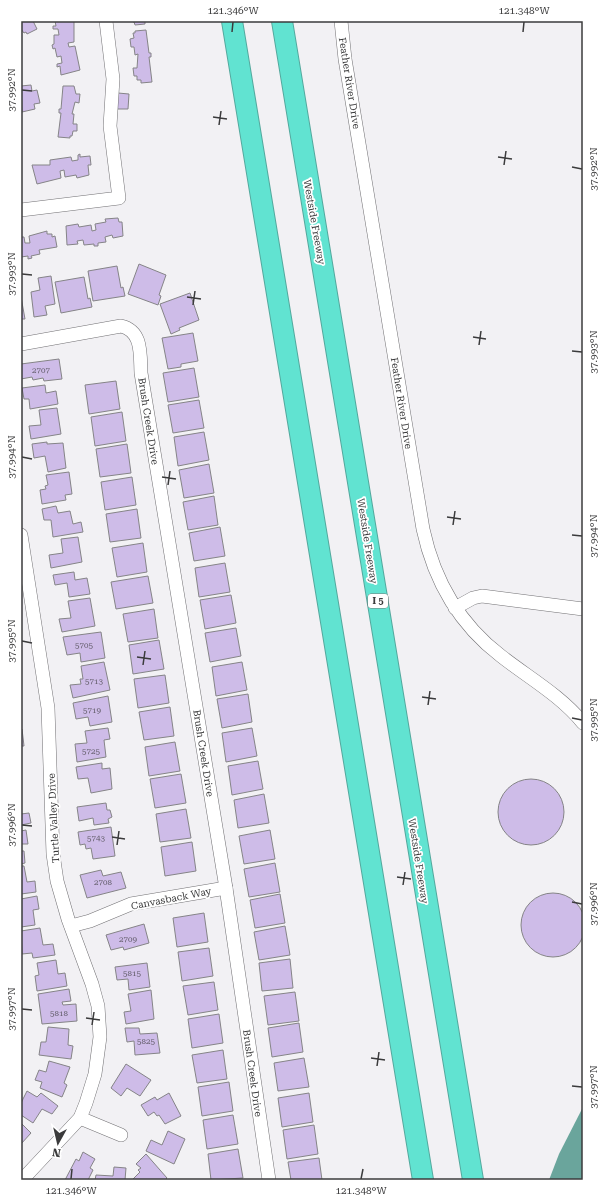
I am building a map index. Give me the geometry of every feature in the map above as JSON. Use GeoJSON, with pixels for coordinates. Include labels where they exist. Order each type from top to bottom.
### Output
{"type":"FeatureCollection","features":[{"type":"Feature","properties":{"kind":"highway"},"geometry":{"type":"LineString","coordinates":[[232,21],[423,1180]]}},
{"type":"Feature","properties":{"kind":"highway","name":"Westside Freeway"},"geometry":{"type":"LineString","coordinates":[[282,21],[345,400],[433,948],[473,1180]]}},
{"type":"Feature","properties":{"kind":"street"},"geometry":{"type":"LineString","coordinates":[[21,210],[119,198],[110,126],[113,79],[106,21]]}},
{"type":"Feature","properties":{"kind":"street","name":"Feather River Drive"},"geometry":{"type":"LineString","coordinates":[[341,21],[345,59],[423,529],[434,568],[455,608],[485,643],[555,694],[583,723]]}},
{"type":"Feature","properties":{"kind":"street","name":"Brush Creek Drive"},"geometry":{"type":"LineString","coordinates":[[21,344],[121,326],[130,329],[138,339],[141,373],[226,888],[269,1180]]}},
{"type":"Feature","properties":{"kind":"street","name":"Turtle Valley Drive"},"geometry":{"type":"LineString","coordinates":[[21,535],[48,708],[53,854],[57,881],[71,926],[92,984],[98,1006],[100,1037],[95,1074],[80,1118],[22,1180]]}},
{"type":"Feature","properties":{"kind":"street"},"geometry":{"type":"LineString","coordinates":[[455,608],[473,598],[482,596],[583,609]]}},
{"type":"Feature","properties":{"kind":"street","name":"Canvasback Way"},"geometry":{"type":"LineString","coordinates":[[71,926],[90,922],[131,904],[226,888]]}},
{"type":"Feature","properties":{"kind":"street"},"geometry":{"type":"LineString","coordinates":[[80,1118],[121,1135]]}},
{"type":"Feature","properties":{"kind":"shaded area"},"geometry":{"type":"Polygon","coordinates":[[[583,1107],[583,1180],[549,1180],[559,1154],[583,1107]]]}},
{"type":"Feature","properties":{"kind":"building"},"geometry":{"type":"Polygon","coordinates":[[[21,21],[33,21],[37,29],[27,34],[26,32],[24,33],[21,29],[21,21]]]}},
{"type":"Feature","properties":{"kind":"building"},"geometry":{"type":"Polygon","coordinates":[[[55,21],[74,21],[74,42],[68,43],[69,47],[75,46],[80,70],[61,75],[60,66],[57,67],[57,64],[62,63],[61,56],[57,57],[55,48],[53,49],[52,45],[54,44],[54,35],[59,35],[58,29],[53,29],[53,26],[56,26],[55,21]]]}},
{"type":"Feature","properties":{"kind":"building"},"geometry":{"type":"Polygon","coordinates":[[[131,21],[145,21],[145,24],[135,25],[134,22],[131,21]]]}},
{"type":"Feature","properties":{"kind":"building"},"geometry":{"type":"Polygon","coordinates":[[[146,30],[149,53],[151,53],[151,57],[149,57],[152,82],[141,83],[141,80],[137,80],[137,76],[134,76],[133,68],[137,68],[138,54],[135,55],[134,47],[131,47],[130,39],[134,38],[133,33],[135,33],[135,31],[146,30]]]}},
{"type":"Feature","properties":{"kind":"building"},"geometry":{"type":"Polygon","coordinates":[[[31,85],[32,91],[37,90],[40,103],[34,104],[35,109],[22,112],[21,86],[31,85]]]}},
{"type":"Feature","properties":{"kind":"building"},"geometry":{"type":"Polygon","coordinates":[[[63,86],[74,86],[76,94],[80,94],[79,103],[75,102],[72,114],[74,114],[73,124],[77,124],[77,131],[73,131],[70,138],[58,137],[61,113],[59,113],[59,109],[61,109],[63,86]]]}},
{"type":"Feature","properties":{"kind":"building"},"geometry":{"type":"Polygon","coordinates":[[[118,93],[129,94],[128,109],[117,109],[118,93]]]}},
{"type":"Feature","properties":{"kind":"building"},"geometry":{"type":"Polygon","coordinates":[[[80,154],[80,157],[90,156],[91,165],[88,165],[89,175],[77,178],[76,175],[65,177],[64,170],[60,171],[61,178],[37,184],[32,165],[50,165],[50,160],[71,157],[72,161],[78,160],[78,155],[80,154]]]}},
{"type":"Feature","properties":{"kind":"building"},"geometry":{"type":"Polygon","coordinates":[[[118,218],[119,222],[122,222],[123,236],[113,238],[112,235],[105,237],[106,242],[98,243],[98,246],[94,246],[94,244],[84,245],[83,240],[77,241],[78,244],[67,245],[66,226],[78,224],[79,227],[91,225],[92,231],[96,230],[95,224],[106,222],[105,219],[118,218]]]}},
{"type":"Feature","properties":{"kind":"building"},"geometry":{"type":"Polygon","coordinates":[[[47,231],[47,234],[52,234],[52,237],[55,236],[57,247],[39,250],[40,254],[31,256],[32,258],[28,259],[28,256],[21,257],[21,237],[24,237],[25,243],[30,243],[29,236],[47,231]]]}},
{"type":"Feature","properties":{"kind":"building"},"geometry":{"type":"Polygon","coordinates":[[[139,264],[166,275],[159,295],[161,296],[158,305],[128,294],[139,264]]]}},
{"type":"Feature","properties":{"kind":"building"},"geometry":{"type":"Polygon","coordinates":[[[117,266],[121,288],[123,287],[125,296],[93,301],[88,271],[117,266]]]}},
{"type":"Feature","properties":{"kind":"building"},"geometry":{"type":"Polygon","coordinates":[[[51,276],[55,304],[45,306],[47,315],[34,317],[31,292],[40,290],[38,278],[51,276]]]}},
{"type":"Feature","properties":{"kind":"building"},"geometry":{"type":"Polygon","coordinates":[[[84,277],[88,299],[90,298],[92,307],[61,313],[55,282],[84,277]]]}},
{"type":"Feature","properties":{"kind":"building"},"geometry":{"type":"Polygon","coordinates":[[[190,293],[199,320],[179,328],[180,330],[171,334],[160,304],[190,293]]]}},
{"type":"Feature","properties":{"kind":"building"},"geometry":{"type":"Polygon","coordinates":[[[21,297],[25,319],[21,319],[21,297]]]}},
{"type":"Feature","properties":{"kind":"building"},"geometry":{"type":"Polygon","coordinates":[[[193,333],[198,361],[181,364],[181,367],[168,369],[162,338],[193,333]]]}},
{"type":"Feature","properties":{"kind":"building"},"geometry":{"type":"Polygon","coordinates":[[[59,359],[62,379],[44,381],[43,378],[33,380],[32,377],[21,379],[21,364],[59,359]]]}},
{"type":"Feature","properties":{"kind":"building"},"geometry":{"type":"Polygon","coordinates":[[[194,368],[199,397],[168,402],[163,373],[194,368]]]}},
{"type":"Feature","properties":{"kind":"building"},"geometry":{"type":"Polygon","coordinates":[[[116,381],[120,409],[89,414],[85,385],[116,381]]]}},
{"type":"Feature","properties":{"kind":"building"},"geometry":{"type":"Polygon","coordinates":[[[45,385],[46,393],[56,391],[58,404],[30,409],[29,399],[24,399],[22,388],[45,385]]]}},
{"type":"Feature","properties":{"kind":"building"},"geometry":{"type":"Polygon","coordinates":[[[199,400],[204,428],[173,433],[168,405],[199,400]]]}},
{"type":"Feature","properties":{"kind":"building"},"geometry":{"type":"Polygon","coordinates":[[[57,408],[61,434],[31,439],[29,426],[41,425],[39,410],[57,408]]]}},
{"type":"Feature","properties":{"kind":"building"},"geometry":{"type":"Polygon","coordinates":[[[122,412],[126,441],[95,446],[91,417],[122,412]]]}},
{"type":"Feature","properties":{"kind":"building"},"geometry":{"type":"Polygon","coordinates":[[[204,432],[209,460],[178,466],[174,437],[204,432]]]}},
{"type":"Feature","properties":{"kind":"building"},"geometry":{"type":"Polygon","coordinates":[[[47,442],[47,444],[63,443],[66,468],[48,472],[45,456],[34,458],[32,444],[47,442]]]}},
{"type":"Feature","properties":{"kind":"building"},"geometry":{"type":"Polygon","coordinates":[[[127,444],[131,473],[100,477],[96,449],[127,444]]]}},
{"type":"Feature","properties":{"kind":"building"},"geometry":{"type":"Polygon","coordinates":[[[209,464],[214,493],[184,498],[179,470],[209,464]]]}},
{"type":"Feature","properties":{"kind":"building"},"geometry":{"type":"Polygon","coordinates":[[[69,472],[72,494],[65,495],[66,500],[42,504],[40,490],[46,489],[45,486],[48,485],[46,475],[69,472]]]}},
{"type":"Feature","properties":{"kind":"building"},"geometry":{"type":"Polygon","coordinates":[[[132,477],[136,505],[105,510],[101,482],[132,477]]]}},
{"type":"Feature","properties":{"kind":"building"},"geometry":{"type":"Polygon","coordinates":[[[214,496],[218,525],[188,530],[183,502],[214,496]]]}},
{"type":"Feature","properties":{"kind":"building"},"geometry":{"type":"Polygon","coordinates":[[[56,506],[58,513],[70,511],[73,524],[81,522],[83,532],[53,537],[51,520],[44,520],[42,509],[56,506]]]}},
{"type":"Feature","properties":{"kind":"building"},"geometry":{"type":"Polygon","coordinates":[[[137,509],[141,538],[110,542],[106,514],[137,509]]]}},
{"type":"Feature","properties":{"kind":"building"},"geometry":{"type":"Polygon","coordinates":[[[220,527],[225,556],[194,561],[189,533],[220,527]]]}},
{"type":"Feature","properties":{"kind":"building"},"geometry":{"type":"Polygon","coordinates":[[[78,537],[82,562],[51,568],[49,555],[63,553],[61,539],[78,537]]]}},
{"type":"Feature","properties":{"kind":"building"},"geometry":{"type":"Polygon","coordinates":[[[143,543],[147,572],[117,577],[112,548],[143,543]]]}},
{"type":"Feature","properties":{"kind":"building"},"geometry":{"type":"Polygon","coordinates":[[[225,563],[230,592],[199,597],[195,568],[225,563]]]}},
{"type":"Feature","properties":{"kind":"building"},"geometry":{"type":"Polygon","coordinates":[[[74,572],[75,580],[87,578],[90,594],[69,597],[67,583],[55,585],[53,575],[74,572]]]}},
{"type":"Feature","properties":{"kind":"building"},"geometry":{"type":"Polygon","coordinates":[[[148,576],[153,603],[116,609],[111,582],[148,576]]]}},
{"type":"Feature","properties":{"kind":"building"},"geometry":{"type":"Polygon","coordinates":[[[231,595],[236,623],[205,629],[200,600],[231,595]]]}},
{"type":"Feature","properties":{"kind":"building"},"geometry":{"type":"Polygon","coordinates":[[[90,598],[95,626],[62,632],[59,619],[71,618],[68,601],[90,598]]]}},
{"type":"Feature","properties":{"kind":"building"},"geometry":{"type":"Polygon","coordinates":[[[154,609],[158,638],[128,642],[123,614],[154,609]]]}},
{"type":"Feature","properties":{"kind":"building"},"geometry":{"type":"Polygon","coordinates":[[[236,628],[241,656],[210,662],[205,633],[236,628]]]}},
{"type":"Feature","properties":{"kind":"building"},"geometry":{"type":"Polygon","coordinates":[[[101,632],[105,658],[81,662],[80,653],[67,655],[63,637],[101,632]]]}},
{"type":"Feature","properties":{"kind":"building"},"geometry":{"type":"Polygon","coordinates":[[[159,640],[164,669],[133,674],[129,645],[159,640]]]}},
{"type":"Feature","properties":{"kind":"building"},"geometry":{"type":"Polygon","coordinates":[[[104,662],[110,690],[73,698],[70,685],[81,684],[80,679],[83,679],[81,666],[104,662]]]}},
{"type":"Feature","properties":{"kind":"building"},"geometry":{"type":"Polygon","coordinates":[[[242,662],[247,690],[216,696],[212,667],[242,662]]]}},
{"type":"Feature","properties":{"kind":"building"},"geometry":{"type":"Polygon","coordinates":[[[165,675],[169,703],[138,708],[134,679],[165,675]]]}},
{"type":"Feature","properties":{"kind":"building"},"geometry":{"type":"Polygon","coordinates":[[[248,694],[252,722],[222,728],[217,699],[248,694]]]}},
{"type":"Feature","properties":{"kind":"building"},"geometry":{"type":"Polygon","coordinates":[[[108,696],[112,722],[90,726],[88,717],[76,719],[73,703],[108,696]]]}},
{"type":"Feature","properties":{"kind":"building"},"geometry":{"type":"Polygon","coordinates":[[[170,707],[174,736],[144,740],[139,712],[170,707]]]}},
{"type":"Feature","properties":{"kind":"building"},"geometry":{"type":"Polygon","coordinates":[[[108,728],[110,739],[104,740],[106,757],[77,762],[75,744],[87,743],[85,731],[108,728]]]}},
{"type":"Feature","properties":{"kind":"building"},"geometry":{"type":"Polygon","coordinates":[[[252,728],[257,756],[226,762],[222,733],[252,728]]]}},
{"type":"Feature","properties":{"kind":"building"},"geometry":{"type":"Polygon","coordinates":[[[22,729],[24,746],[21,746],[22,729]]]}},
{"type":"Feature","properties":{"kind":"building"},"geometry":{"type":"Polygon","coordinates":[[[175,742],[180,771],[149,776],[145,747],[175,742]]]}},
{"type":"Feature","properties":{"kind":"building"},"geometry":{"type":"Polygon","coordinates":[[[258,761],[263,789],[232,795],[228,766],[258,761]]]}},
{"type":"Feature","properties":{"kind":"building"},"geometry":{"type":"Polygon","coordinates":[[[102,763],[102,769],[110,768],[112,789],[91,793],[88,778],[78,779],[76,767],[102,763]]]}},
{"type":"Feature","properties":{"kind":"building"},"geometry":{"type":"Polygon","coordinates":[[[181,774],[186,803],[155,808],[150,779],[181,774]]]}},
{"type":"Feature","properties":{"kind":"building"},"geometry":{"type":"Polygon","coordinates":[[[531,779],[543,782],[554,789],[561,800],[564,812],[561,824],[554,835],[543,842],[531,845],[519,842],[508,835],[501,824],[498,812],[501,800],[508,789],[519,782],[531,779]]]}},
{"type":"Feature","properties":{"kind":"building"},"geometry":{"type":"Polygon","coordinates":[[[264,794],[269,823],[238,828],[234,800],[264,794]]]}},
{"type":"Feature","properties":{"kind":"building"},"geometry":{"type":"Polygon","coordinates":[[[106,803],[107,810],[110,810],[112,817],[108,819],[109,823],[94,825],[93,818],[79,821],[77,807],[106,803]]]}},
{"type":"Feature","properties":{"kind":"building"},"geometry":{"type":"Polygon","coordinates":[[[186,809],[191,838],[160,842],[156,814],[186,809]]]}},
{"type":"Feature","properties":{"kind":"building"},"geometry":{"type":"Polygon","coordinates":[[[29,813],[31,823],[21,825],[21,814],[29,813]]]}},
{"type":"Feature","properties":{"kind":"building"},"geometry":{"type":"Polygon","coordinates":[[[111,827],[115,856],[93,859],[91,848],[86,849],[85,844],[80,845],[78,832],[111,827]]]}},
{"type":"Feature","properties":{"kind":"building"},"geometry":{"type":"Polygon","coordinates":[[[26,830],[28,844],[21,844],[21,831],[26,830]]]}},
{"type":"Feature","properties":{"kind":"building"},"geometry":{"type":"Polygon","coordinates":[[[270,830],[275,859],[244,864],[239,836],[270,830]]]}},
{"type":"Feature","properties":{"kind":"building"},"geometry":{"type":"Polygon","coordinates":[[[192,842],[196,871],[165,876],[161,847],[192,842]]]}},
{"type":"Feature","properties":{"kind":"building"},"geometry":{"type":"Polygon","coordinates":[[[21,851],[24,851],[25,863],[21,864],[21,851]]]}},
{"type":"Feature","properties":{"kind":"building"},"geometry":{"type":"Polygon","coordinates":[[[275,863],[280,892],[249,897],[244,869],[275,863]]]}},
{"type":"Feature","properties":{"kind":"building"},"geometry":{"type":"Polygon","coordinates":[[[21,866],[24,866],[27,882],[35,881],[36,892],[21,894],[21,866]]]}},
{"type":"Feature","properties":{"kind":"building"},"geometry":{"type":"Polygon","coordinates":[[[101,870],[103,876],[121,872],[126,888],[87,898],[80,875],[101,870]]]}},
{"type":"Feature","properties":{"kind":"building"},"geometry":{"type":"Polygon","coordinates":[[[547,893],[559,893],[576,902],[583,913],[585,925],[583,937],[576,948],[559,957],[547,957],[535,952],[526,943],[521,931],[521,919],[526,907],[535,898],[547,893]]]}},
{"type":"Feature","properties":{"kind":"building"},"geometry":{"type":"Polygon","coordinates":[[[280,894],[285,923],[255,928],[250,900],[280,894]]]}},
{"type":"Feature","properties":{"kind":"building"},"geometry":{"type":"Polygon","coordinates":[[[37,896],[39,909],[33,910],[35,925],[21,927],[21,899],[37,896]]]}},
{"type":"Feature","properties":{"kind":"building"},"geometry":{"type":"Polygon","coordinates":[[[204,913],[208,942],[177,947],[173,918],[204,913]]]}},
{"type":"Feature","properties":{"kind":"building"},"geometry":{"type":"Polygon","coordinates":[[[144,924],[149,943],[124,950],[123,947],[111,950],[106,935],[144,924]]]}},
{"type":"Feature","properties":{"kind":"building"},"geometry":{"type":"Polygon","coordinates":[[[285,926],[290,955],[259,960],[254,932],[285,926]]]}},
{"type":"Feature","properties":{"kind":"building"},"geometry":{"type":"Polygon","coordinates":[[[40,928],[43,945],[53,944],[55,955],[33,958],[32,953],[22,954],[21,931],[40,928]]]}},
{"type":"Feature","properties":{"kind":"building"},"geometry":{"type":"Polygon","coordinates":[[[209,948],[213,976],[182,981],[178,952],[209,948]]]}},
{"type":"Feature","properties":{"kind":"building"},"geometry":{"type":"Polygon","coordinates":[[[290,959],[293,988],[262,991],[259,963],[290,959]]]}},
{"type":"Feature","properties":{"kind":"building"},"geometry":{"type":"Polygon","coordinates":[[[56,960],[58,974],[65,973],[67,986],[37,991],[35,976],[39,975],[37,963],[56,960]]]}},
{"type":"Feature","properties":{"kind":"building"},"geometry":{"type":"Polygon","coordinates":[[[147,963],[150,987],[129,990],[128,979],[117,980],[115,967],[147,963]]]}},
{"type":"Feature","properties":{"kind":"building"},"geometry":{"type":"Polygon","coordinates":[[[214,982],[218,1010],[188,1015],[183,986],[214,982]]]}},
{"type":"Feature","properties":{"kind":"building"},"geometry":{"type":"Polygon","coordinates":[[[69,989],[71,1001],[62,1002],[63,1005],[76,1004],[77,1021],[42,1024],[38,994],[69,989]]]}},
{"type":"Feature","properties":{"kind":"building"},"geometry":{"type":"Polygon","coordinates":[[[151,990],[154,1019],[126,1024],[124,1012],[131,1011],[128,994],[151,990]]]}},
{"type":"Feature","properties":{"kind":"building"},"geometry":{"type":"Polygon","coordinates":[[[295,992],[299,1021],[268,1025],[264,996],[295,992]]]}},
{"type":"Feature","properties":{"kind":"building"},"geometry":{"type":"Polygon","coordinates":[[[219,1014],[223,1043],[192,1048],[188,1019],[219,1014]]]}},
{"type":"Feature","properties":{"kind":"building"},"geometry":{"type":"Polygon","coordinates":[[[299,1023],[303,1052],[272,1057],[268,1028],[299,1023]]]}},
{"type":"Feature","properties":{"kind":"building"},"geometry":{"type":"Polygon","coordinates":[[[48,1027],[69,1029],[68,1045],[73,1046],[71,1059],[39,1055],[41,1042],[46,1042],[48,1027]]]}},
{"type":"Feature","properties":{"kind":"building"},"geometry":{"type":"Polygon","coordinates":[[[125,1028],[139,1028],[140,1034],[157,1033],[160,1053],[135,1055],[134,1041],[127,1042],[125,1028]]]}},
{"type":"Feature","properties":{"kind":"building"},"geometry":{"type":"Polygon","coordinates":[[[223,1050],[227,1079],[197,1083],[192,1055],[223,1050]]]}},
{"type":"Feature","properties":{"kind":"building"},"geometry":{"type":"Polygon","coordinates":[[[304,1058],[309,1087],[278,1091],[274,1063],[304,1058]]]}},
{"type":"Feature","properties":{"kind":"building"},"geometry":{"type":"Polygon","coordinates":[[[49,1061],[70,1067],[64,1083],[67,1085],[62,1097],[40,1088],[42,1082],[35,1080],[39,1070],[46,1072],[49,1061]]]}},
{"type":"Feature","properties":{"kind":"building"},"geometry":{"type":"Polygon","coordinates":[[[126,1064],[151,1080],[140,1096],[127,1088],[121,1096],[111,1088],[126,1064]]]}},
{"type":"Feature","properties":{"kind":"building"},"geometry":{"type":"Polygon","coordinates":[[[229,1082],[233,1111],[202,1116],[198,1087],[229,1082]]]}},
{"type":"Feature","properties":{"kind":"building"},"geometry":{"type":"Polygon","coordinates":[[[27,1091],[37,1097],[41,1093],[58,1106],[52,1114],[42,1109],[33,1123],[21,1115],[21,1103],[27,1091]]]}},
{"type":"Feature","properties":{"kind":"building"},"geometry":{"type":"Polygon","coordinates":[[[169,1093],[181,1116],[165,1124],[159,1115],[157,1116],[154,1112],[148,1116],[141,1105],[155,1097],[157,1100],[169,1093]]]}},
{"type":"Feature","properties":{"kind":"building"},"geometry":{"type":"Polygon","coordinates":[[[309,1093],[313,1122],[282,1127],[278,1098],[309,1093]]]}},
{"type":"Feature","properties":{"kind":"building"},"geometry":{"type":"Polygon","coordinates":[[[233,1115],[238,1144],[207,1149],[203,1120],[233,1115]]]}},
{"type":"Feature","properties":{"kind":"building"},"geometry":{"type":"Polygon","coordinates":[[[21,1123],[31,1133],[21,1144],[21,1123]]]}},
{"type":"Feature","properties":{"kind":"building"},"geometry":{"type":"Polygon","coordinates":[[[314,1125],[318,1154],[287,1159],[283,1130],[314,1125]]]}},
{"type":"Feature","properties":{"kind":"building"},"geometry":{"type":"Polygon","coordinates":[[[168,1131],[185,1139],[174,1164],[146,1151],[151,1140],[162,1145],[168,1131]]]}},
{"type":"Feature","properties":{"kind":"building"},"geometry":{"type":"Polygon","coordinates":[[[238,1149],[243,1178],[211,1180],[208,1154],[238,1149]]]}},
{"type":"Feature","properties":{"kind":"building"},"geometry":{"type":"Polygon","coordinates":[[[83,1152],[95,1159],[90,1168],[93,1170],[88,1180],[65,1180],[76,1159],[79,1161],[83,1152]]]}},
{"type":"Feature","properties":{"kind":"building"},"geometry":{"type":"Polygon","coordinates":[[[146,1154],[167,1178],[165,1180],[132,1180],[140,1172],[138,1170],[141,1168],[136,1164],[146,1154]]]}},
{"type":"Feature","properties":{"kind":"building"},"geometry":{"type":"Polygon","coordinates":[[[319,1158],[322,1180],[291,1180],[288,1162],[319,1158]]]}},
{"type":"Feature","properties":{"kind":"building"},"geometry":{"type":"Polygon","coordinates":[[[114,1167],[126,1168],[125,1180],[95,1180],[96,1175],[113,1176],[114,1167]]]}}]}
